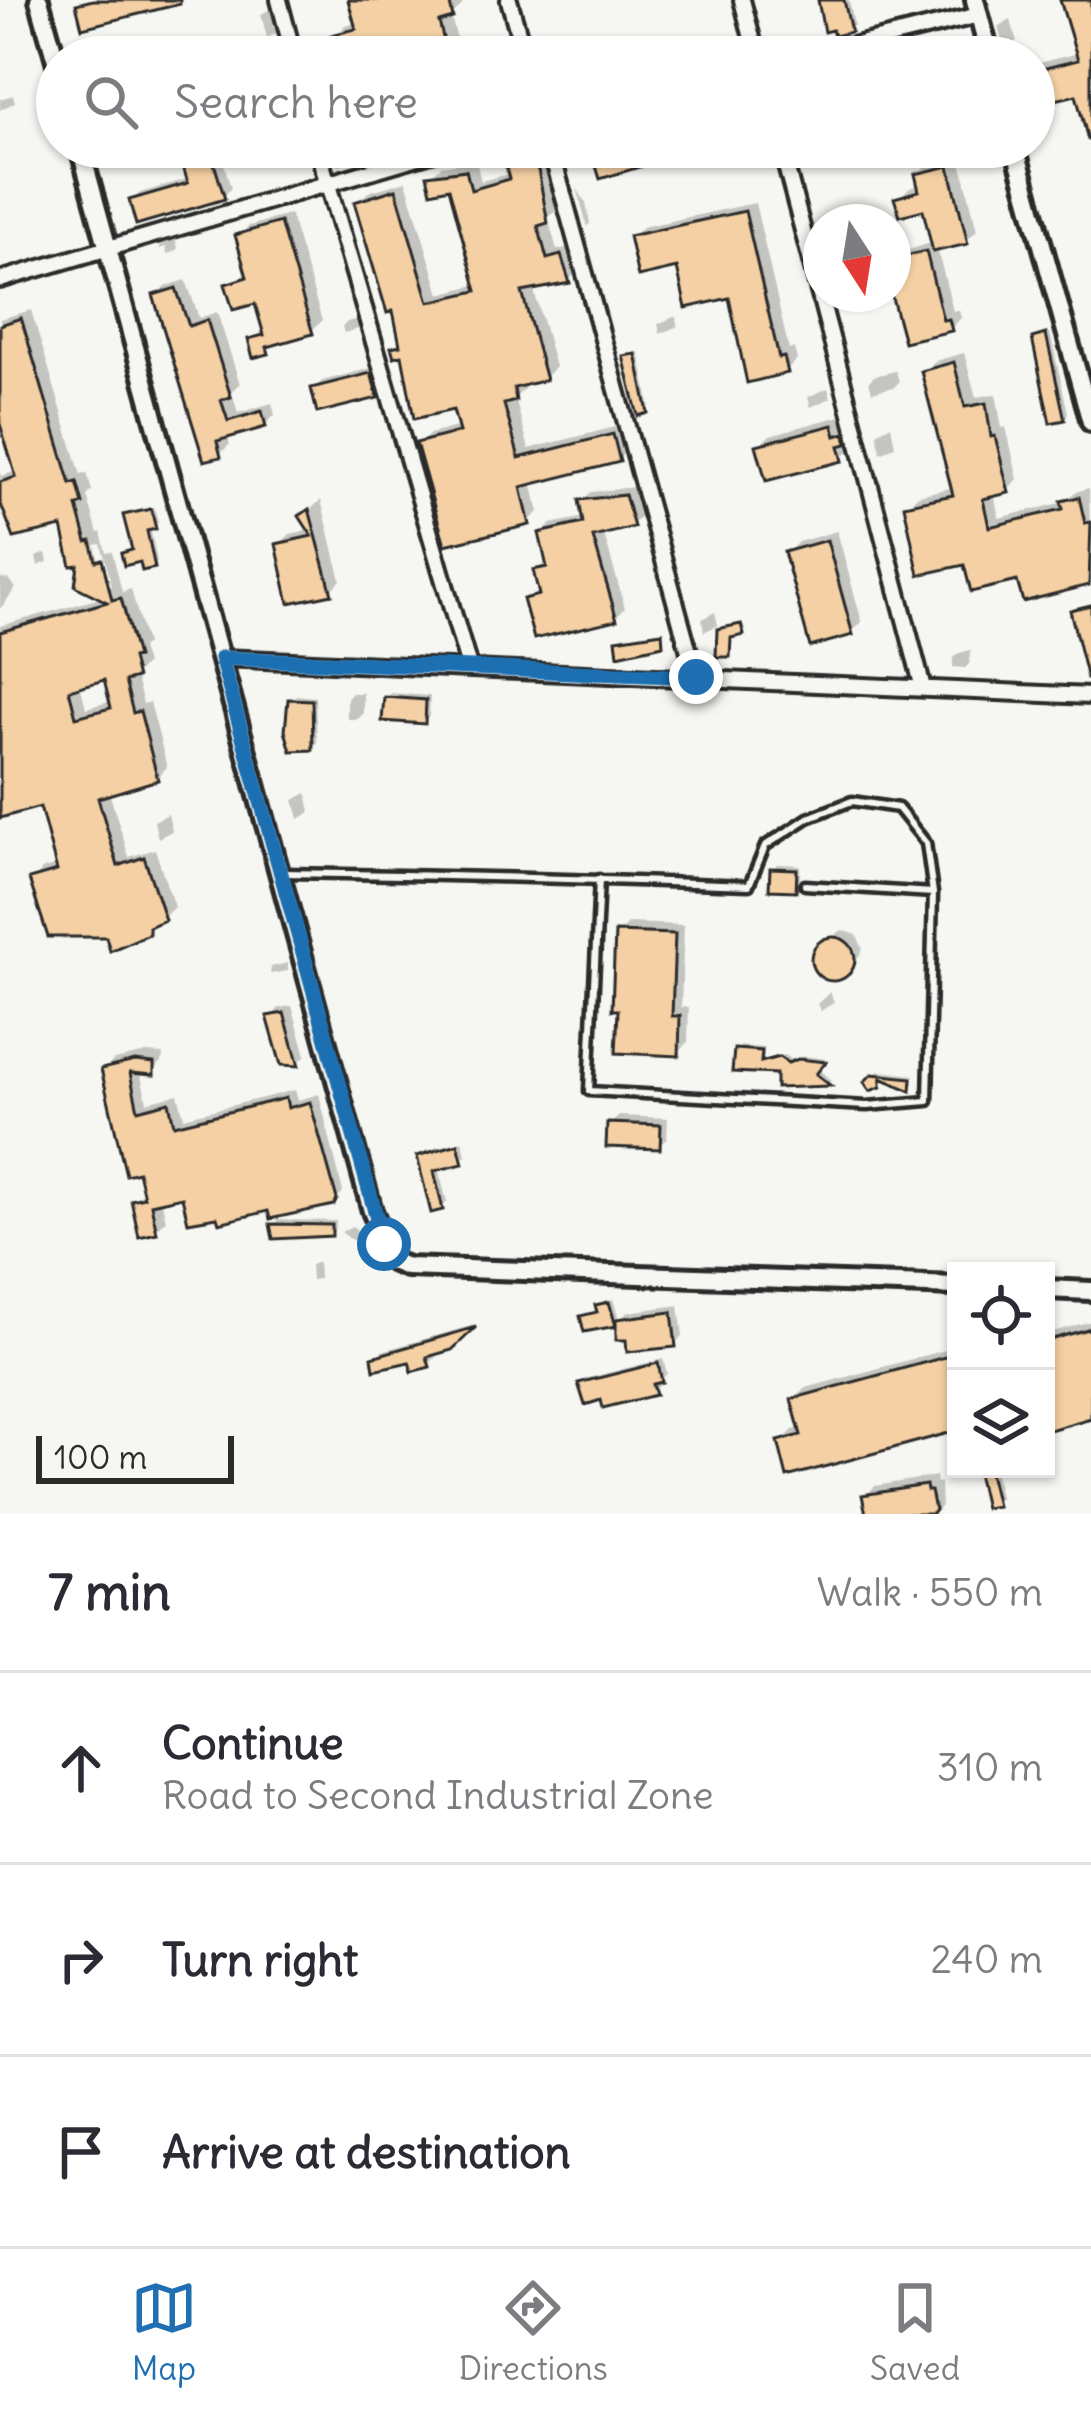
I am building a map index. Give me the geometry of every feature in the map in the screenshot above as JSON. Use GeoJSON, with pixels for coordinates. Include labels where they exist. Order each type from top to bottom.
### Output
{"type":"FeatureCollection","features":[{"type":"Feature","properties":{"kind":"street"},"geometry":{"type":"LineString","coordinates":[[39,0],[49,36]]}},
{"type":"Feature","properties":{"kind":"street"},"geometry":{"type":"LineString","coordinates":[[279,0],[288,36]]}},
{"type":"Feature","properties":{"kind":"street"},"geometry":{"type":"LineString","coordinates":[[509,0],[519,36]]}},
{"type":"Feature","properties":{"kind":"street"},"geometry":{"type":"LineString","coordinates":[[742,0],[751,36]]}},
{"type":"Feature","properties":{"kind":"street"},"geometry":{"type":"LineString","coordinates":[[880,36],[977,8]]}},
{"type":"Feature","properties":{"kind":"street"},"geometry":{"type":"LineString","coordinates":[[86,168],[372,1211],[394,1262],[407,1267],[947,1286]]}},
{"type":"Feature","properties":{"kind":"street"},"geometry":{"type":"LineString","coordinates":[[322,168],[469,667]]}},
{"type":"Feature","properties":{"kind":"street"},"geometry":{"type":"LineString","coordinates":[[0,280],[376,168]]}},
{"type":"Feature","properties":{"kind":"street"},"geometry":{"type":"LineString","coordinates":[[556,168],[696,677]]}},
{"type":"Feature","properties":{"kind":"street"},"geometry":{"type":"LineString","coordinates":[[787,168],[923,688]]}},
{"type":"Feature","properties":{"kind":"street"},"geometry":{"type":"LineString","coordinates":[[1021,168],[1091,422]]}},
{"type":"Feature","properties":{"kind":"street"},"geometry":{"type":"LineString","coordinates":[[221,658],[1091,696]]}},
{"type":"Feature","properties":{"kind":"street"},"geometry":{"type":"LineString","coordinates":[[1055,1289],[1091,1291]]}},
{"type":"Feature","properties":{"kind":"lane"},"geometry":{"type":"LineString","coordinates":[[281,873],[599,879],[749,885],[765,846],[808,818],[852,802],[898,808],[926,843],[933,893],[928,1101],[867,1106],[589,1090],[599,879]]}},
{"type":"Feature","properties":{"kind":"lane"},"geometry":{"type":"LineString","coordinates":[[805,884],[933,893]]}},
{"type":"Feature","properties":{"kind":"building"},"geometry":{"type":"Polygon","coordinates":[[[180,0],[180,4],[82,28],[76,4],[180,0]]]}},
{"type":"Feature","properties":{"kind":"building"},"geometry":{"type":"Polygon","coordinates":[[[348,0],[449,0],[453,18],[439,22],[443,36],[331,35],[356,29],[348,0]]]}},
{"type":"Feature","properties":{"kind":"building"},"geometry":{"type":"Polygon","coordinates":[[[818,0],[844,0],[851,32],[834,36],[832,30],[824,32],[818,0]]]}},
{"type":"Feature","properties":{"kind":"building"},"geometry":{"type":"Polygon","coordinates":[[[1060,0],[1091,0],[1091,140],[1076,95],[1055,100],[1055,66],[1078,60],[1060,0]]]}},
{"type":"Feature","properties":{"kind":"building"},"geometry":{"type":"Polygon","coordinates":[[[183,168],[215,168],[225,199],[136,225],[129,200],[188,183],[183,168]]]}},
{"type":"Feature","properties":{"kind":"building"},"geometry":{"type":"Polygon","coordinates":[[[506,168],[538,170],[548,223],[538,226],[547,259],[561,255],[570,283],[522,292],[546,380],[514,388],[516,401],[504,404],[519,458],[613,434],[620,462],[521,487],[530,525],[445,545],[416,443],[459,432],[453,410],[414,419],[402,355],[394,357],[391,347],[400,345],[393,311],[387,313],[354,202],[396,189],[429,302],[477,291],[449,188],[431,192],[427,175],[466,170],[471,190],[509,179],[506,168]]]}},
{"type":"Feature","properties":{"kind":"building"},"geometry":{"type":"Polygon","coordinates":[[[597,168],[636,168],[600,179],[597,168]]]}},
{"type":"Feature","properties":{"kind":"building"},"geometry":{"type":"Polygon","coordinates":[[[949,168],[968,244],[933,252],[923,210],[911,213],[911,204],[896,204],[894,198],[919,191],[915,174],[949,168]]]}},
{"type":"Feature","properties":{"kind":"building"},"geometry":{"type":"Polygon","coordinates":[[[745,211],[779,358],[784,357],[788,373],[747,383],[729,298],[686,308],[677,268],[638,277],[629,236],[745,211]]]}},
{"type":"Feature","properties":{"kind":"building"},"geometry":{"type":"Polygon","coordinates":[[[280,222],[313,334],[267,347],[269,354],[253,358],[248,339],[264,335],[255,304],[233,310],[225,284],[247,277],[235,235],[280,222]]]}},
{"type":"Feature","properties":{"kind":"building"},"geometry":{"type":"Polygon","coordinates":[[[926,251],[943,320],[949,319],[952,331],[904,342],[896,312],[911,312],[911,255],[926,251]]]}},
{"type":"Feature","properties":{"kind":"building"},"geometry":{"type":"Polygon","coordinates":[[[176,288],[189,326],[207,320],[231,397],[221,400],[228,421],[262,411],[266,427],[217,441],[221,457],[204,461],[153,295],[176,288]]]}},
{"type":"Feature","properties":{"kind":"building"},"geometry":{"type":"Polygon","coordinates":[[[21,318],[71,484],[77,482],[83,504],[77,506],[87,542],[91,541],[96,561],[102,559],[112,600],[121,598],[137,657],[132,658],[137,678],[125,681],[133,713],[140,711],[158,780],[98,798],[118,866],[144,857],[165,920],[149,927],[149,934],[110,951],[106,937],[48,937],[29,879],[57,871],[40,807],[0,818],[0,632],[107,602],[75,586],[78,565],[71,566],[62,527],[14,538],[0,502],[0,482],[16,477],[0,424],[0,325],[21,318]],[[104,680],[69,690],[76,717],[111,708],[104,680]]]}},
{"type":"Feature","properties":{"kind":"building"},"geometry":{"type":"Polygon","coordinates":[[[1046,334],[1065,420],[1050,423],[1032,338],[1046,334]]]}},
{"type":"Feature","properties":{"kind":"building"},"geometry":{"type":"Polygon","coordinates":[[[636,354],[648,413],[638,416],[623,356],[636,354]]]}},
{"type":"Feature","properties":{"kind":"building"},"geometry":{"type":"Polygon","coordinates":[[[954,362],[965,407],[986,403],[1009,493],[983,499],[989,527],[1063,509],[1061,501],[1079,497],[1085,523],[1091,522],[1089,585],[1023,602],[1017,581],[971,592],[964,565],[919,575],[904,505],[953,495],[921,371],[954,362]]]}},
{"type":"Feature","properties":{"kind":"building"},"geometry":{"type":"Polygon","coordinates":[[[371,373],[378,398],[317,413],[311,388],[371,373]]]}},
{"type":"Feature","properties":{"kind":"building"},"geometry":{"type":"Polygon","coordinates":[[[833,425],[836,436],[845,433],[847,444],[839,446],[843,461],[766,481],[756,445],[833,425]]]}},
{"type":"Feature","properties":{"kind":"building"},"geometry":{"type":"Polygon","coordinates":[[[625,495],[634,527],[593,537],[617,620],[534,639],[523,599],[539,595],[533,570],[547,567],[539,533],[583,523],[579,500],[625,495]]]}},
{"type":"Feature","properties":{"kind":"building"},"geometry":{"type":"Polygon","coordinates":[[[151,509],[156,529],[147,531],[155,568],[142,571],[140,562],[124,566],[121,553],[132,550],[123,515],[151,509]]]}},
{"type":"Feature","properties":{"kind":"building"},"geometry":{"type":"Polygon","coordinates":[[[309,509],[332,594],[289,603],[276,544],[312,536],[299,516],[309,509]]]}},
{"type":"Feature","properties":{"kind":"building"},"geometry":{"type":"Polygon","coordinates":[[[827,540],[853,635],[810,647],[784,552],[827,540]]]}},
{"type":"Feature","properties":{"kind":"building"},"geometry":{"type":"Polygon","coordinates":[[[1091,605],[1091,679],[1087,679],[1070,610],[1091,605]]]}},
{"type":"Feature","properties":{"kind":"building"},"geometry":{"type":"Polygon","coordinates":[[[741,624],[744,635],[731,638],[730,657],[716,657],[717,629],[741,624]]]}},
{"type":"Feature","properties":{"kind":"building"},"geometry":{"type":"Polygon","coordinates":[[[662,632],[663,645],[618,655],[616,639],[662,632]]]}},
{"type":"Feature","properties":{"kind":"building"},"geometry":{"type":"Polygon","coordinates":[[[384,697],[426,700],[425,724],[382,721],[384,697]]]}},
{"type":"Feature","properties":{"kind":"building"},"geometry":{"type":"Polygon","coordinates":[[[288,699],[312,700],[313,750],[291,751],[285,731],[288,699]]]}},
{"type":"Feature","properties":{"kind":"building"},"geometry":{"type":"Polygon","coordinates":[[[770,868],[797,869],[796,891],[769,890],[770,868]]]}},
{"type":"Feature","properties":{"kind":"building"},"geometry":{"type":"Polygon","coordinates":[[[615,932],[675,934],[672,1016],[680,1016],[679,1056],[616,1053],[618,1010],[612,1010],[615,932]]]}},
{"type":"Feature","properties":{"kind":"building"},"geometry":{"type":"Polygon","coordinates":[[[833,937],[849,943],[855,959],[849,975],[833,981],[817,975],[811,959],[817,943],[833,937]]]}},
{"type":"Feature","properties":{"kind":"building"},"geometry":{"type":"Polygon","coordinates":[[[284,1013],[299,1066],[281,1065],[267,1016],[284,1013]]]}},
{"type":"Feature","properties":{"kind":"building"},"geometry":{"type":"Polygon","coordinates":[[[734,1049],[762,1051],[761,1062],[779,1057],[788,1063],[798,1059],[826,1062],[816,1074],[831,1086],[776,1088],[776,1074],[732,1072],[734,1049]]]}},
{"type":"Feature","properties":{"kind":"building"},"geometry":{"type":"Polygon","coordinates":[[[135,1061],[154,1063],[154,1075],[130,1073],[138,1110],[169,1102],[174,1125],[286,1098],[288,1108],[310,1102],[337,1199],[334,1205],[270,1219],[268,1211],[219,1223],[217,1217],[188,1222],[182,1197],[151,1204],[157,1233],[139,1237],[131,1200],[144,1197],[138,1172],[126,1175],[101,1069],[135,1061]]]}},
{"type":"Feature","properties":{"kind":"building"},"geometry":{"type":"Polygon","coordinates":[[[872,1074],[912,1078],[911,1091],[881,1078],[881,1087],[870,1091],[864,1082],[872,1074]]]}},
{"type":"Feature","properties":{"kind":"building"},"geometry":{"type":"Polygon","coordinates":[[[607,1123],[661,1125],[660,1149],[606,1147],[607,1123]]]}},
{"type":"Feature","properties":{"kind":"building"},"geometry":{"type":"Polygon","coordinates":[[[458,1144],[463,1164],[434,1171],[443,1210],[431,1213],[417,1156],[458,1144]]]}},
{"type":"Feature","properties":{"kind":"building"},"geometry":{"type":"Polygon","coordinates":[[[270,1224],[332,1225],[332,1236],[273,1239],[270,1224]]]}},
{"type":"Feature","properties":{"kind":"building"},"geometry":{"type":"Polygon","coordinates":[[[609,1302],[616,1326],[584,1332],[580,1316],[597,1312],[595,1305],[609,1302]]]}},
{"type":"Feature","properties":{"kind":"building"},"geometry":{"type":"Polygon","coordinates":[[[672,1312],[676,1347],[627,1352],[626,1340],[616,1340],[616,1319],[672,1312]]]}},
{"type":"Feature","properties":{"kind":"building"},"geometry":{"type":"Polygon","coordinates":[[[476,1327],[452,1350],[427,1357],[430,1367],[412,1372],[409,1362],[374,1370],[372,1357],[476,1327]]]}},
{"type":"Feature","properties":{"kind":"building"},"geometry":{"type":"Polygon","coordinates":[[[1091,1328],[1091,1418],[1055,1428],[1055,1370],[1055,1338],[1091,1328]]]}},
{"type":"Feature","properties":{"kind":"building"},"geometry":{"type":"Polygon","coordinates":[[[947,1356],[947,1433],[787,1477],[778,1441],[801,1435],[791,1399],[947,1356]]]}},
{"type":"Feature","properties":{"kind":"building"},"geometry":{"type":"Polygon","coordinates":[[[658,1363],[662,1382],[653,1384],[656,1395],[603,1408],[601,1400],[585,1405],[578,1383],[658,1363]]]}},
{"type":"Feature","properties":{"kind":"building"},"geometry":{"type":"Polygon","coordinates":[[[978,1478],[990,1478],[997,1506],[985,1508],[978,1478]]]}},
{"type":"Feature","properties":{"kind":"building"},"geometry":{"type":"Polygon","coordinates":[[[926,1485],[935,1510],[932,1514],[866,1514],[862,1495],[926,1485]]]}},
{"type":"Feature","properties":{"kind":"route"},"geometry":{"type":"LineString","coordinates":[[384,1244],[221,658],[696,677]]}}]}
